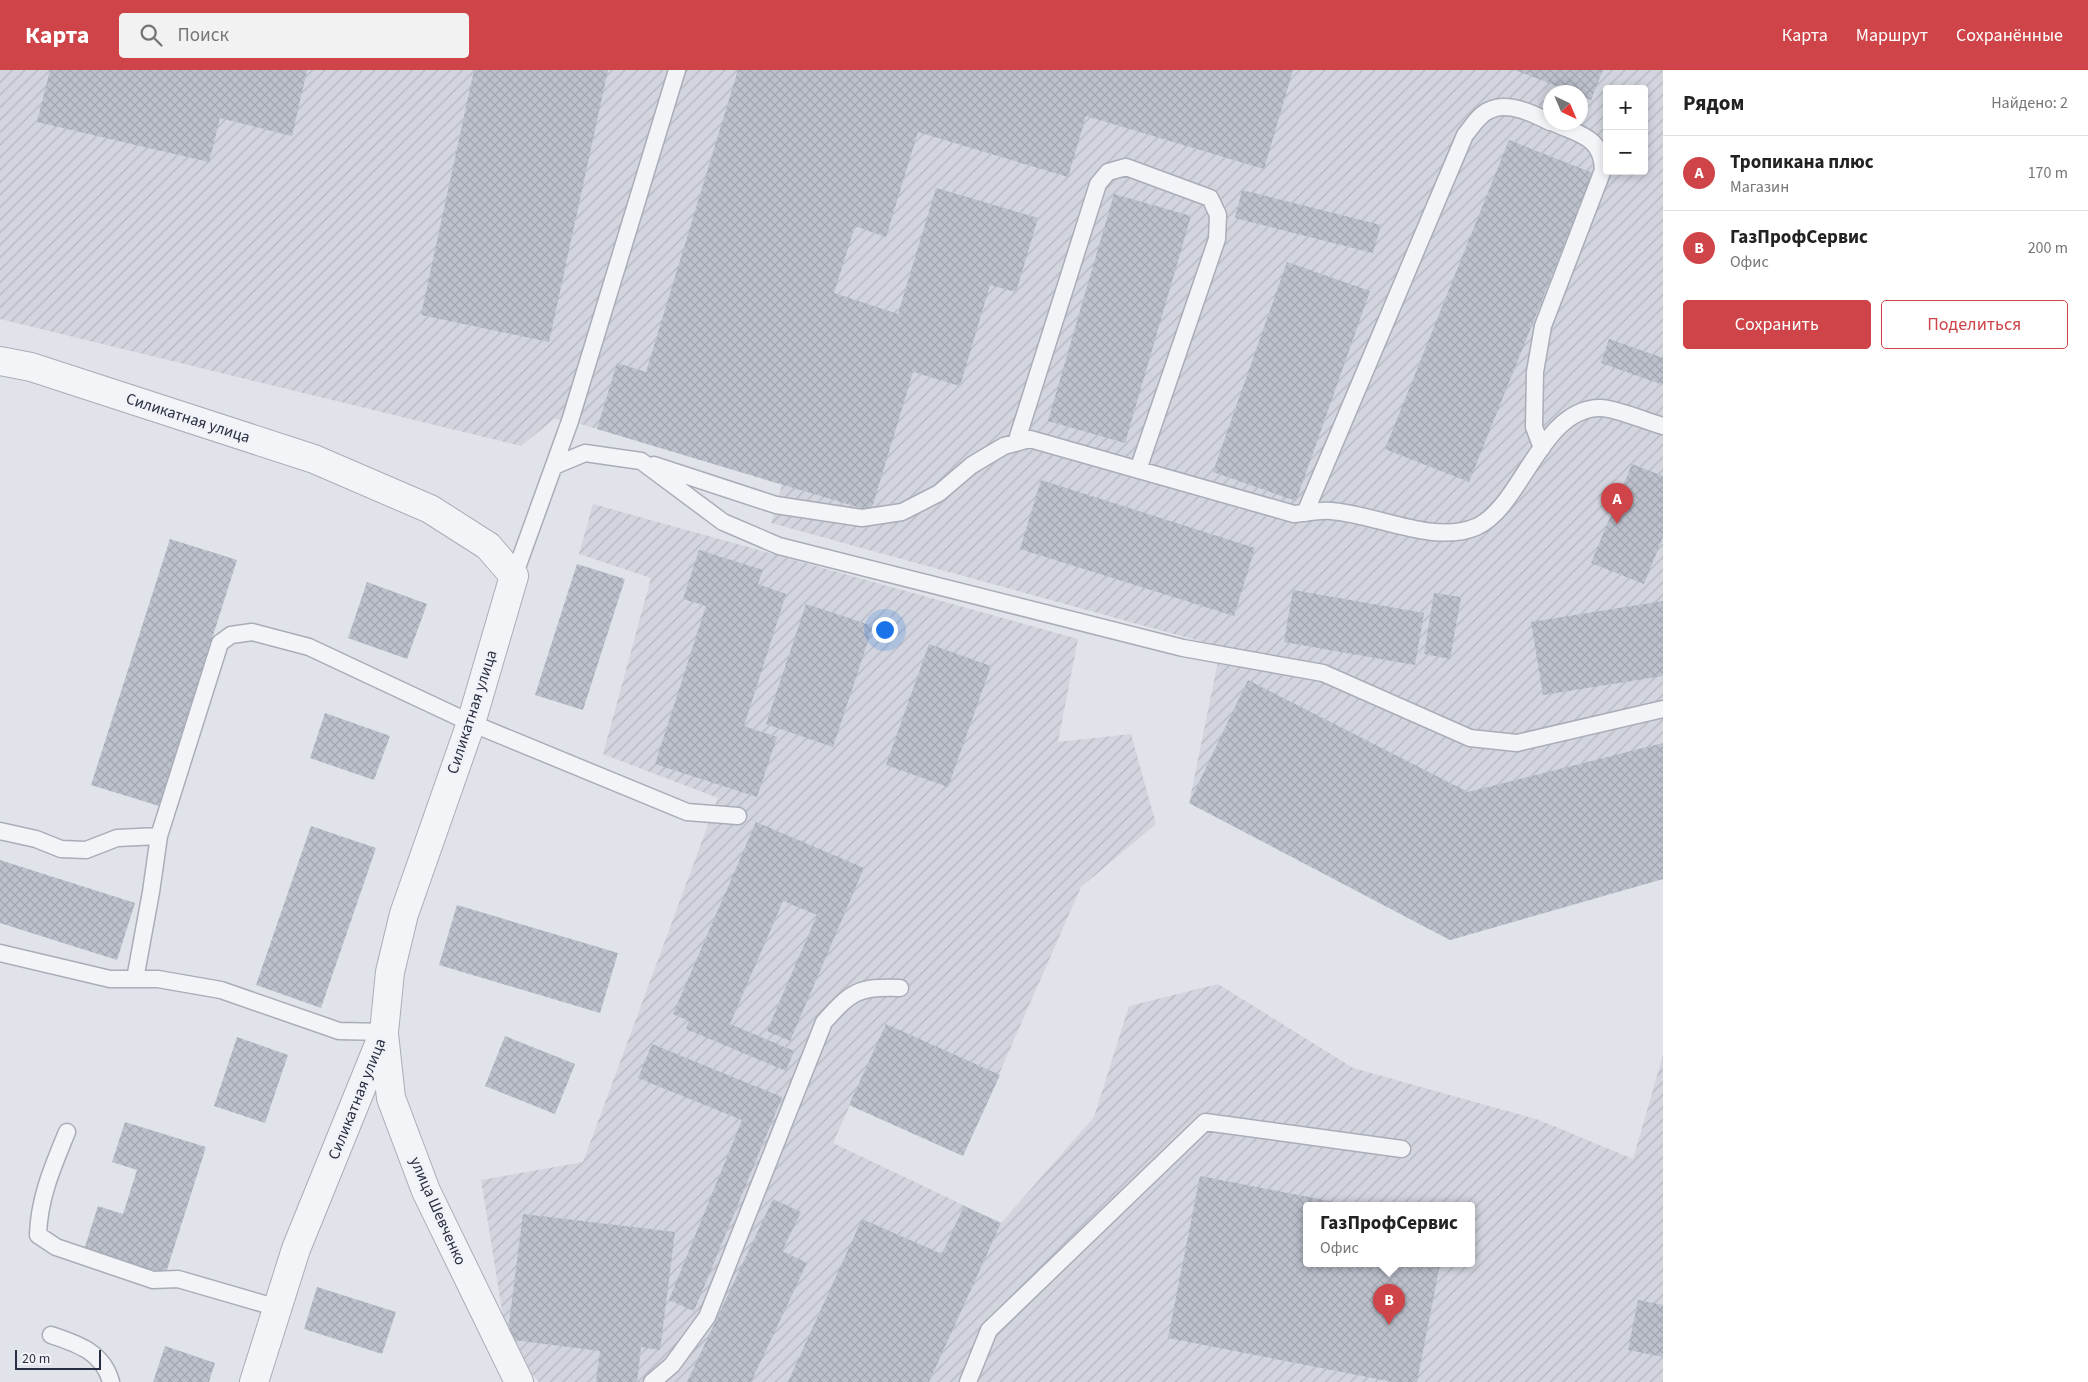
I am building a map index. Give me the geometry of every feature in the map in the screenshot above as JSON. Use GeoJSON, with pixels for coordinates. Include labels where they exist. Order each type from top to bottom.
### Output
{"type":"FeatureCollection","features":[{"type":"Feature","properties":{"kind":"street","name":"Силикатная улица"},"geometry":{"type":"LineString","coordinates":[[0,362],[31,368],[314,459],[430,509],[488,546],[514,576],[470,723],[404,914],[390,972],[384,1032],[296,1249],[254,1382]]}},
{"type":"Feature","properties":{"kind":"street","name":"улица Шевченко"},"geometry":{"type":"LineString","coordinates":[[384,1032],[392,1098],[426,1191],[519,1382]]}},
{"type":"Feature","properties":{"kind":"lane"},"geometry":{"type":"LineString","coordinates":[[514,576],[570,421],[677,70]]}},
{"type":"Feature","properties":{"kind":"lane"},"geometry":{"type":"LineString","coordinates":[[1305,513],[1465,135],[1477,120],[1490,110],[1506,108],[1530,112],[1543,118]]}},
{"type":"Feature","properties":{"kind":"lane"},"geometry":{"type":"LineString","coordinates":[[1542,448],[1534,427],[1535,372],[1543,326],[1604,170],[1603,156],[1595,142],[1569,130]]}},
{"type":"Feature","properties":{"kind":"lane"},"geometry":{"type":"LineString","coordinates":[[1016,443],[1098,184],[1108,172],[1126,167],[1210,198],[1218,215],[1217,239],[1138,470]]}},
{"type":"Feature","properties":{"kind":"lane"},"geometry":{"type":"LineString","coordinates":[[554,466],[585,453],[642,460],[776,505],[862,518],[902,512],[939,493],[972,465],[1004,446],[1030,439],[1294,514],[1330,511],[1442,534],[1477,527],[1504,504],[1526,469],[1554,431],[1578,413],[1601,408],[1663,426]]}},
{"type":"Feature","properties":{"kind":"lane"},"geometry":{"type":"LineString","coordinates":[[642,460],[722,522],[779,546],[1183,648],[1323,673],[1470,738],[1517,743],[1663,709]]}},
{"type":"Feature","properties":{"kind":"lane"},"geometry":{"type":"LineString","coordinates":[[135,978],[159,836],[220,643],[231,635],[252,632],[309,648],[470,723],[687,812],[738,816]]}},
{"type":"Feature","properties":{"kind":"lane"},"geometry":{"type":"LineString","coordinates":[[0,831],[36,839],[61,849],[86,850],[117,838],[159,836]]}},
{"type":"Feature","properties":{"kind":"lane"},"geometry":{"type":"LineString","coordinates":[[0,953],[110,979],[158,978],[222,990],[339,1031],[384,1032]]}},
{"type":"Feature","properties":{"kind":"lane"},"geometry":{"type":"LineString","coordinates":[[652,1382],[672,1365],[707,1316],[824,1022],[847,996],[873,987],[900,988]]}},
{"type":"Feature","properties":{"kind":"lane"},"geometry":{"type":"LineString","coordinates":[[968,1382],[989,1330],[1205,1122],[1402,1149]]}},
{"type":"Feature","properties":{"kind":"lane"},"geometry":{"type":"LineString","coordinates":[[67,1132],[45,1186],[38,1235],[56,1246],[153,1280],[178,1279],[278,1308]]}},
{"type":"Feature","properties":{"kind":"lane"},"geometry":{"type":"LineString","coordinates":[[52,1335],[80,1344],[103,1361],[111,1382]]}},
{"type":"Feature","properties":{"kind":"shaded area"},"geometry":{"type":"Polygon","coordinates":[[[0,70],[1663,70],[1663,879],[1450,940],[1189,803],[1221,647],[771,523],[782,485],[571,421],[554,419],[521,446],[0,319],[0,70]]]}},
{"type":"Feature","properties":{"kind":"shaded area"},"geometry":{"type":"Polygon","coordinates":[[[593,504],[1078,639],[1058,742],[1131,734],[1156,824],[1081,887],[963,1156],[850,1105],[833,1143],[1001,1223],[1094,1117],[1129,1006],[1218,984],[1353,1068],[1539,1120],[1633,1159],[1663,1055],[1663,1382],[539,1382],[508,1347],[481,1180],[583,1162],[718,798],[603,754],[651,578],[579,554],[593,504]]]}},
{"type":"Feature","properties":{"kind":"building"},"geometry":{"type":"Polygon","coordinates":[[[50,70],[307,70],[292,136],[220,118],[209,162],[37,122],[50,70]]]}},
{"type":"Feature","properties":{"kind":"building"},"geometry":{"type":"Polygon","coordinates":[[[474,70],[608,70],[549,342],[421,315],[474,70]]]}},
{"type":"Feature","properties":{"kind":"building"},"geometry":{"type":"Polygon","coordinates":[[[738,70],[1293,70],[1264,169],[1086,116],[1068,177],[918,132],[886,237],[855,226],[834,293],[898,314],[936,188],[1038,218],[1016,292],[990,285],[960,386],[913,372],[871,511],[597,429],[617,363],[646,372],[738,70]]]}},
{"type":"Feature","properties":{"kind":"building"},"geometry":{"type":"Polygon","coordinates":[[[1515,70],[1603,70],[1591,100],[1588,99],[1588,85],[1554,85],[1515,70]]]}},
{"type":"Feature","properties":{"kind":"building"},"geometry":{"type":"Polygon","coordinates":[[[1509,140],[1593,173],[1469,482],[1385,449],[1509,140]]]}},
{"type":"Feature","properties":{"kind":"building"},"geometry":{"type":"Polygon","coordinates":[[[1242,190],[1381,225],[1373,253],[1235,218],[1242,190]]]}},
{"type":"Feature","properties":{"kind":"building"},"geometry":{"type":"Polygon","coordinates":[[[1114,194],[1191,216],[1125,443],[1048,421],[1114,194]]]}},
{"type":"Feature","properties":{"kind":"building"},"geometry":{"type":"Polygon","coordinates":[[[1287,262],[1370,291],[1296,501],[1213,472],[1287,262]]]}},
{"type":"Feature","properties":{"kind":"building"},"geometry":{"type":"Polygon","coordinates":[[[1609,339],[1663,358],[1663,385],[1601,363],[1609,339]]]}},
{"type":"Feature","properties":{"kind":"building"},"geometry":{"type":"Polygon","coordinates":[[[1632,464],[1663,476],[1663,537],[1644,584],[1591,563],[1632,464]]]}},
{"type":"Feature","properties":{"kind":"building"},"geometry":{"type":"Polygon","coordinates":[[[1041,480],[1255,548],[1234,616],[1020,549],[1041,480]]]}},
{"type":"Feature","properties":{"kind":"building"},"geometry":{"type":"Polygon","coordinates":[[[170,539],[237,560],[159,806],[91,785],[170,539]]]}},
{"type":"Feature","properties":{"kind":"building"},"geometry":{"type":"Polygon","coordinates":[[[699,550],[763,570],[758,584],[786,594],[744,726],[777,737],[757,797],[655,764],[706,606],[683,599],[699,550]]]}},
{"type":"Feature","properties":{"kind":"building"},"geometry":{"type":"Polygon","coordinates":[[[577,564],[625,579],[583,710],[535,695],[577,564]]]}},
{"type":"Feature","properties":{"kind":"building"},"geometry":{"type":"Polygon","coordinates":[[[367,582],[427,604],[407,659],[348,638],[367,582]]]}},
{"type":"Feature","properties":{"kind":"building"},"geometry":{"type":"Polygon","coordinates":[[[1293,590],[1424,613],[1415,665],[1284,642],[1293,590]]]}},
{"type":"Feature","properties":{"kind":"building"},"geometry":{"type":"Polygon","coordinates":[[[1434,593],[1461,597],[1450,659],[1424,654],[1434,593]]]}},
{"type":"Feature","properties":{"kind":"building"},"geometry":{"type":"Polygon","coordinates":[[[1663,601],[1663,676],[1543,695],[1531,622],[1663,601]]]}},
{"type":"Feature","properties":{"kind":"building"},"geometry":{"type":"Polygon","coordinates":[[[806,604],[873,626],[833,747],[766,724],[806,604]]]}},
{"type":"Feature","properties":{"kind":"building"},"geometry":{"type":"Polygon","coordinates":[[[929,644],[991,666],[948,787],[886,765],[929,644]]]}},
{"type":"Feature","properties":{"kind":"building"},"geometry":{"type":"Polygon","coordinates":[[[1248,680],[1468,792],[1663,743],[1663,879],[1450,940],[1189,803],[1248,680]]]}},
{"type":"Feature","properties":{"kind":"building"},"geometry":{"type":"Polygon","coordinates":[[[325,713],[390,736],[374,780],[310,758],[325,713]]]}},
{"type":"Feature","properties":{"kind":"building"},"geometry":{"type":"Polygon","coordinates":[[[756,822],[864,868],[790,1041],[767,1031],[817,915],[783,901],[730,1024],[794,1051],[786,1071],[686,1029],[689,1021],[673,1014],[756,822]]]}},
{"type":"Feature","properties":{"kind":"building"},"geometry":{"type":"Polygon","coordinates":[[[311,826],[376,848],[321,1008],[256,985],[311,826]]]}},
{"type":"Feature","properties":{"kind":"building"},"geometry":{"type":"Polygon","coordinates":[[[0,860],[135,903],[117,960],[0,923],[0,860]]]}},
{"type":"Feature","properties":{"kind":"building"},"geometry":{"type":"Polygon","coordinates":[[[457,905],[618,953],[600,1013],[439,965],[457,905]]]}},
{"type":"Feature","properties":{"kind":"building"},"geometry":{"type":"Polygon","coordinates":[[[886,1024],[1000,1075],[963,1156],[849,1105],[886,1024]]]}},
{"type":"Feature","properties":{"kind":"building"},"geometry":{"type":"Polygon","coordinates":[[[505,1036],[575,1064],[555,1114],[485,1086],[505,1036]]]}},
{"type":"Feature","properties":{"kind":"building"},"geometry":{"type":"Polygon","coordinates":[[[237,1037],[288,1055],[265,1123],[214,1106],[237,1037]]]}},
{"type":"Feature","properties":{"kind":"building"},"geometry":{"type":"Polygon","coordinates":[[[652,1044],[782,1097],[694,1311],[669,1300],[742,1120],[638,1078],[652,1044]]]}},
{"type":"Feature","properties":{"kind":"building"},"geometry":{"type":"Polygon","coordinates":[[[125,1122],[206,1147],[165,1276],[84,1250],[98,1206],[123,1214],[137,1170],[112,1162],[125,1122]]]}},
{"type":"Feature","properties":{"kind":"building"},"geometry":{"type":"Polygon","coordinates":[[[1200,1176],[1334,1202],[1303,1202],[1303,1267],[1439,1267],[1417,1382],[1393,1382],[1168,1338],[1200,1176]]]}},
{"type":"Feature","properties":{"kind":"building"},"geometry":{"type":"Polygon","coordinates":[[[773,1199],[801,1212],[782,1251],[807,1263],[751,1382],[687,1382],[773,1199]]]}},
{"type":"Feature","properties":{"kind":"building"},"geometry":{"type":"Polygon","coordinates":[[[964,1206],[1001,1223],[929,1382],[788,1382],[862,1219],[942,1254],[964,1206]]]}},
{"type":"Feature","properties":{"kind":"building"},"geometry":{"type":"Polygon","coordinates":[[[523,1214],[675,1232],[660,1350],[641,1347],[637,1382],[596,1382],[600,1351],[507,1339],[523,1214]]]}},
{"type":"Feature","properties":{"kind":"building"},"geometry":{"type":"Polygon","coordinates":[[[317,1287],[396,1312],[382,1354],[304,1329],[317,1287]]]}},
{"type":"Feature","properties":{"kind":"building"},"geometry":{"type":"Polygon","coordinates":[[[1638,1300],[1663,1305],[1663,1357],[1628,1350],[1638,1300]]]}},
{"type":"Feature","properties":{"kind":"building"},"geometry":{"type":"Polygon","coordinates":[[[165,1346],[215,1363],[209,1382],[153,1382],[165,1346]]]}},
{"type":"Feature","properties":{"kind":"place","name":"Тропикана плюс"},"geometry":{"type":"Point","coordinates":[1617,524]}},
{"type":"Feature","properties":{"kind":"place","name":"ГазПрофСервис"},"geometry":{"type":"Point","coordinates":[1389,1325]}}]}
